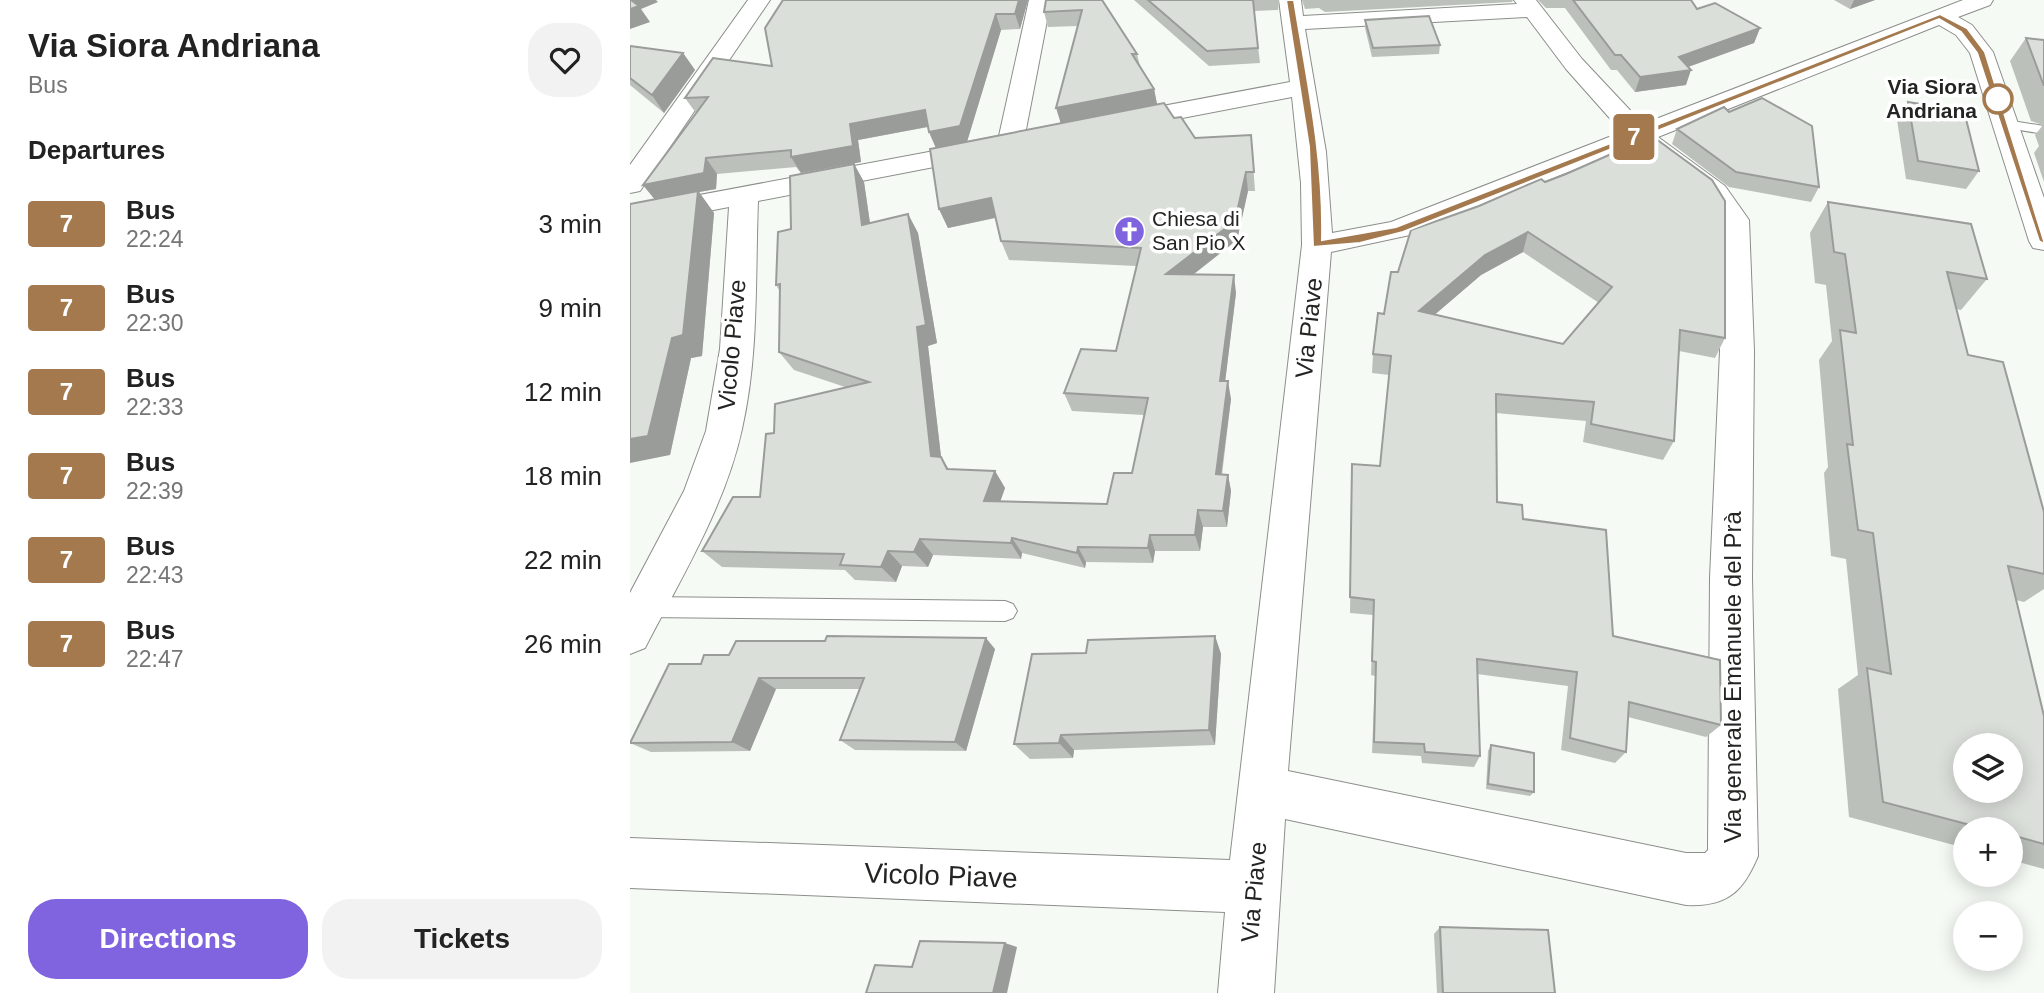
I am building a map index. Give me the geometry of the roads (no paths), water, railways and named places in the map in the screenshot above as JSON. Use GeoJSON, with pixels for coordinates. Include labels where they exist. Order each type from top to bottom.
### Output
{"type":"FeatureCollection","features":[{"type":"Feature","properties":{"kind":"street"},"geometry":{"type":"LineString","coordinates":[[630,185],[759,0]]}},
{"type":"Feature","properties":{"kind":"street"},"geometry":{"type":"LineString","coordinates":[[630,216],[1022,142],[1021,80],[1040,0]]}},
{"type":"Feature","properties":{"kind":"street","name":"Via Piave"},"geometry":{"type":"LineString","coordinates":[[1246,993],[1252,887],[1317,244],[1360,239],[1399,229],[1977,1]]}},
{"type":"Feature","properties":{"kind":"street"},"geometry":{"type":"LineString","coordinates":[[1317,244],[1315,160],[1292,11],[1528,5]]}},
{"type":"Feature","properties":{"kind":"street","name":"Via generale Emanuele del Prà"},"geometry":{"type":"LineString","coordinates":[[1263,790],[1686,879],[1717,878],[1727,870],[1733,856],[1731,579],[1737,232],[1730,210],[1715,192],[1639,135],[1574,64],[1528,5]]}},
{"type":"Feature","properties":{"kind":"street"},"geometry":{"type":"LineString","coordinates":[[1940,16],[1964,30],[1976,44],[2007,124],[2044,241]]}},
{"type":"Feature","properties":{"kind":"street"},"geometry":{"type":"LineString","coordinates":[[1101,126],[1251,95],[1304,88]]}},
{"type":"Feature","properties":{"kind":"street","name":"Vicolo Piave"},"geometry":{"type":"LineString","coordinates":[[637,621],[712,466],[730,401],[744,193]]}},
{"type":"Feature","properties":{"kind":"street","name":"Vicolo Piave"},"geometry":{"type":"LineString","coordinates":[[630,863],[1252,887]]}},
{"type":"Feature","properties":{"kind":"lane"},"geometry":{"type":"LineString","coordinates":[[2007,124],[2044,130]]}},
{"type":"Feature","properties":{"kind":"lane","name":"Vicolo Piave"},"geometry":{"type":"LineString","coordinates":[[637,621],[1005,611]]}},
{"type":"Feature","properties":{"kind":"place","name":"Via Siora Andriana"},"geometry":{"type":"Point","coordinates":[1998,99]}},
{"type":"Feature","properties":{"kind":"place","name":"Chiesa di San Pio X"},"geometry":{"type":"Point","coordinates":[1129,231]}}]}
